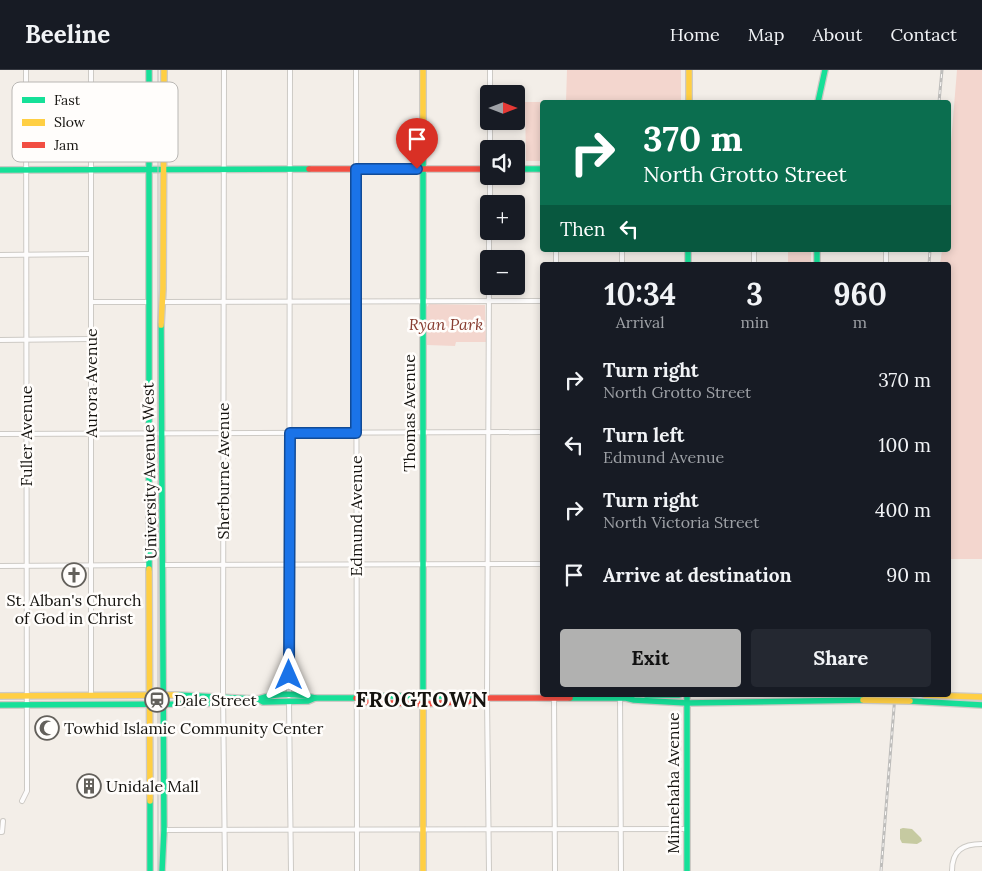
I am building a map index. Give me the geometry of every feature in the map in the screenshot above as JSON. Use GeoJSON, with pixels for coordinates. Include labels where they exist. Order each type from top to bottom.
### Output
{"type":"FeatureCollection","features":[{"type":"Feature","properties":{"kind":"main road","name":"Thomas Avenue"},"geometry":{"type":"LineString","coordinates":[[423,70],[423,871]]}},
{"type":"Feature","properties":{"kind":"main road"},"geometry":{"type":"LineString","coordinates":[[689,70],[689,100]]}},
{"type":"Feature","properties":{"kind":"main road"},"geometry":{"type":"LineString","coordinates":[[818,100],[825,70]]}},
{"type":"Feature","properties":{"kind":"main road","name":"University Avenue West"},"geometry":{"type":"LineString","coordinates":[[149,162],[149,433],[151,476],[149,565],[150,871]]}},
{"type":"Feature","properties":{"kind":"main road","name":"University Avenue West"},"geometry":{"type":"LineString","coordinates":[[162,871],[164,830],[164,696],[161,331],[164,162]]}},
{"type":"Feature","properties":{"kind":"main road"},"geometry":{"type":"LineString","coordinates":[[0,170],[480,169]]}},
{"type":"Feature","properties":{"kind":"main road"},"geometry":{"type":"LineString","coordinates":[[525,169],[540,169]]}},
{"type":"Feature","properties":{"kind":"main road"},"geometry":{"type":"LineString","coordinates":[[0,696],[201,696],[258,699],[263,702],[308,696],[315,698],[356,698],[363,696],[475,696],[484,698],[540,696]]}},
{"type":"Feature","properties":{"kind":"main road"},"geometry":{"type":"LineString","coordinates":[[951,696],[982,697]]}},
{"type":"Feature","properties":{"kind":"main road"},"geometry":{"type":"LineString","coordinates":[[622,697],[634,700],[687,703],[910,700],[982,705]]}},
{"type":"Feature","properties":{"kind":"main road","name":"Minnehaha Avenue"},"geometry":{"type":"LineString","coordinates":[[687,697],[687,871]]}},
{"type":"Feature","properties":{"kind":"main road"},"geometry":{"type":"LineString","coordinates":[[0,705],[208,704],[216,703],[224,698]]}},
{"type":"Feature","properties":{"kind":"main road"},"geometry":{"type":"LineString","coordinates":[[356,698],[364,702],[422,704],[475,701],[484,698]]}},
{"type":"Feature","properties":{"kind":"street","name":"Sherburne Avenue"},"geometry":{"type":"LineString","coordinates":[[224,70],[223,565],[225,871]]}},
{"type":"Feature","properties":{"kind":"street"},"geometry":{"type":"LineString","coordinates":[[290,70],[289,699],[291,871]]}},
{"type":"Feature","properties":{"kind":"street","name":"Edmund Avenue"},"geometry":{"type":"LineString","coordinates":[[356,70],[357,871]]}},
{"type":"Feature","properties":{"kind":"street"},"geometry":{"type":"LineString","coordinates":[[490,70],[490,85]]}},
{"type":"Feature","properties":{"kind":"street","name":"Fuller Avenue"},"geometry":{"type":"LineString","coordinates":[[22,801],[27,791],[26,162]]}},
{"type":"Feature","properties":{"kind":"street","name":"Aurora Avenue"},"geometry":{"type":"LineString","coordinates":[[90,696],[91,162]]}},
{"type":"Feature","properties":{"kind":"street"},"geometry":{"type":"LineString","coordinates":[[0,255],[91,254]]}},
{"type":"Feature","properties":{"kind":"street"},"geometry":{"type":"LineString","coordinates":[[489,295],[488,564],[484,698],[489,871]]}},
{"type":"Feature","properties":{"kind":"street"},"geometry":{"type":"LineString","coordinates":[[163,302],[540,300]]}},
{"type":"Feature","properties":{"kind":"street"},"geometry":{"type":"LineString","coordinates":[[91,302],[149,302]]}},
{"type":"Feature","properties":{"kind":"street"},"geometry":{"type":"LineString","coordinates":[[0,340],[91,339]]}},
{"type":"Feature","properties":{"kind":"street"},"geometry":{"type":"LineString","coordinates":[[0,434],[540,432]]}},
{"type":"Feature","properties":{"kind":"street"},"geometry":{"type":"LineString","coordinates":[[163,565],[540,564]]}},
{"type":"Feature","properties":{"kind":"street"},"geometry":{"type":"LineString","coordinates":[[0,566],[149,565]]}},
{"type":"Feature","properties":{"kind":"street"},"geometry":{"type":"LineString","coordinates":[[554,697],[555,871]]}},
{"type":"Feature","properties":{"kind":"street"},"geometry":{"type":"LineString","coordinates":[[621,871],[622,697]]}},
{"type":"Feature","properties":{"kind":"street"},"geometry":{"type":"LineString","coordinates":[[0,832],[2,832],[3,821]]}},
{"type":"Feature","properties":{"kind":"street"},"geometry":{"type":"LineString","coordinates":[[164,830],[687,829]]}},
{"type":"Feature","properties":{"kind":"street"},"geometry":{"type":"LineString","coordinates":[[952,871],[953,858],[960,850],[972,844],[982,844]]}},
{"type":"Feature","properties":{"kind":"green space"},"geometry":{"type":"Polygon","coordinates":[[[567,70],[681,70],[681,100],[566,100],[567,70]]]}},
{"type":"Feature","properties":{"kind":"green space"},"geometry":{"type":"Polygon","coordinates":[[[957,70],[982,70],[982,559],[951,559],[951,262],[940,262],[942,252],[951,252],[951,143],[957,70]]]}},
{"type":"Feature","properties":{"kind":"green space"},"geometry":{"type":"Polygon","coordinates":[[[525,102],[540,102],[540,161],[526,161],[525,102]]]}},
{"type":"Feature","properties":{"kind":"green space"},"geometry":{"type":"Polygon","coordinates":[[[788,252],[811,252],[811,262],[788,262],[788,252]]]}},
{"type":"Feature","properties":{"kind":"green space","name":"Ryan Park"},"geometry":{"type":"Polygon","coordinates":[[[429,304],[485,305],[486,342],[456,342],[455,346],[427,345],[427,307],[429,304]]]}},
{"type":"Feature","properties":{"kind":"shaded area"},"geometry":{"type":"Polygon","coordinates":[[[900,829],[912,829],[922,841],[917,844],[902,843],[900,829]]]}},
{"type":"Feature","properties":{"kind":"tram line"},"geometry":{"type":"LineString","coordinates":[[158,70],[158,82]]}},
{"type":"Feature","properties":{"kind":"tram line"},"geometry":{"type":"LineString","coordinates":[[158,162],[158,871]]}},
{"type":"Feature","properties":{"kind":"railway"},"geometry":{"type":"LineString","coordinates":[[939,100],[942,70]]}},
{"type":"Feature","properties":{"kind":"railway"},"geometry":{"type":"LineString","coordinates":[[929,262],[930,252]]}},
{"type":"Feature","properties":{"kind":"railway"},"geometry":{"type":"LineString","coordinates":[[881,871],[895,697]]}},
{"type":"Feature","properties":{"kind":"traffic: fast"},"geometry":{"type":"LineString","coordinates":[[149,70],[149,82]]}},
{"type":"Feature","properties":{"kind":"traffic: fast"},"geometry":{"type":"LineString","coordinates":[[818,100],[825,70]]}},
{"type":"Feature","properties":{"kind":"traffic: fast"},"geometry":{"type":"LineString","coordinates":[[423,146],[423,705]]}},
{"type":"Feature","properties":{"kind":"traffic: fast"},"geometry":{"type":"LineString","coordinates":[[149,162],[149,569]]}},
{"type":"Feature","properties":{"kind":"traffic: fast"},"geometry":{"type":"LineString","coordinates":[[0,170],[309,169]]}},
{"type":"Feature","properties":{"kind":"traffic: fast"},"geometry":{"type":"LineString","coordinates":[[525,169],[540,169]]}},
{"type":"Feature","properties":{"kind":"traffic: fast"},"geometry":{"type":"LineString","coordinates":[[688,252],[688,262]]}},
{"type":"Feature","properties":{"kind":"traffic: fast"},"geometry":{"type":"LineString","coordinates":[[817,252],[817,262]]}},
{"type":"Feature","properties":{"kind":"traffic: fast"},"geometry":{"type":"LineString","coordinates":[[161,325],[164,830],[162,871]]}},
{"type":"Feature","properties":{"kind":"traffic: fast"},"geometry":{"type":"LineString","coordinates":[[177,695],[258,699],[286,694],[315,698]]}},
{"type":"Feature","properties":{"kind":"traffic: fast"},"geometry":{"type":"LineString","coordinates":[[258,699],[263,702],[308,701],[315,698],[356,698],[363,696],[475,696],[482,698]]}},
{"type":"Feature","properties":{"kind":"traffic: fast"},"geometry":{"type":"LineString","coordinates":[[687,697],[687,871]]}},
{"type":"Feature","properties":{"kind":"traffic: fast"},"geometry":{"type":"LineString","coordinates":[[0,705],[191,704],[216,703],[224,698]]}},
{"type":"Feature","properties":{"kind":"traffic: fast"},"geometry":{"type":"LineString","coordinates":[[570,698],[626,698],[687,703],[863,700]]}},
{"type":"Feature","properties":{"kind":"traffic: fast"},"geometry":{"type":"LineString","coordinates":[[910,701],[982,705]]}},
{"type":"Feature","properties":{"kind":"traffic: fast"},"geometry":{"type":"LineString","coordinates":[[150,801],[150,871]]}},
{"type":"Feature","properties":{"kind":"traffic: slow"},"geometry":{"type":"LineString","coordinates":[[164,70],[164,82]]}},
{"type":"Feature","properties":{"kind":"traffic: slow"},"geometry":{"type":"LineString","coordinates":[[423,70],[423,146]]}},
{"type":"Feature","properties":{"kind":"traffic: slow"},"geometry":{"type":"LineString","coordinates":[[689,70],[689,100]]}},
{"type":"Feature","properties":{"kind":"traffic: slow"},"geometry":{"type":"LineString","coordinates":[[161,325],[164,162]]}},
{"type":"Feature","properties":{"kind":"traffic: slow"},"geometry":{"type":"LineString","coordinates":[[149,569],[150,801]]}},
{"type":"Feature","properties":{"kind":"traffic: slow"},"geometry":{"type":"LineString","coordinates":[[0,696],[177,695]]}},
{"type":"Feature","properties":{"kind":"traffic: slow"},"geometry":{"type":"LineString","coordinates":[[951,696],[982,697]]}},
{"type":"Feature","properties":{"kind":"traffic: slow"},"geometry":{"type":"LineString","coordinates":[[863,700],[910,701]]}},
{"type":"Feature","properties":{"kind":"traffic: slow"},"geometry":{"type":"LineString","coordinates":[[423,705],[423,871]]}},
{"type":"Feature","properties":{"kind":"traffic: jam"},"geometry":{"type":"LineString","coordinates":[[309,169],[480,169]]}},
{"type":"Feature","properties":{"kind":"traffic: jam"},"geometry":{"type":"LineString","coordinates":[[356,698],[363,702],[422,704],[475,701],[482,698],[570,698]]}},
{"type":"Feature","properties":{"kind":"place","name":"St. Alban's Church of God in Christ"},"geometry":{"type":"Point","coordinates":[74,575]}},
{"type":"Feature","properties":{"kind":"place","name":"Dale Street"},"geometry":{"type":"Point","coordinates":[157,700]}},
{"type":"Feature","properties":{"kind":"place","name":"Towhid Islamic Community Center"},"geometry":{"type":"Point","coordinates":[47,728]}},
{"type":"Feature","properties":{"kind":"place","name":"Unidale Mall"},"geometry":{"type":"Point","coordinates":[89,786]}},
{"type":"Feature","properties":{"kind":"district","name":"FROGTOWN"},"geometry":{"type":"Point","coordinates":[422,700]}},
{"type":"Feature","properties":{"kind":"route"},"geometry":{"type":"LineString","coordinates":[[289,675],[290,433],[356,433],[356,169],[417,169]]}}]}
